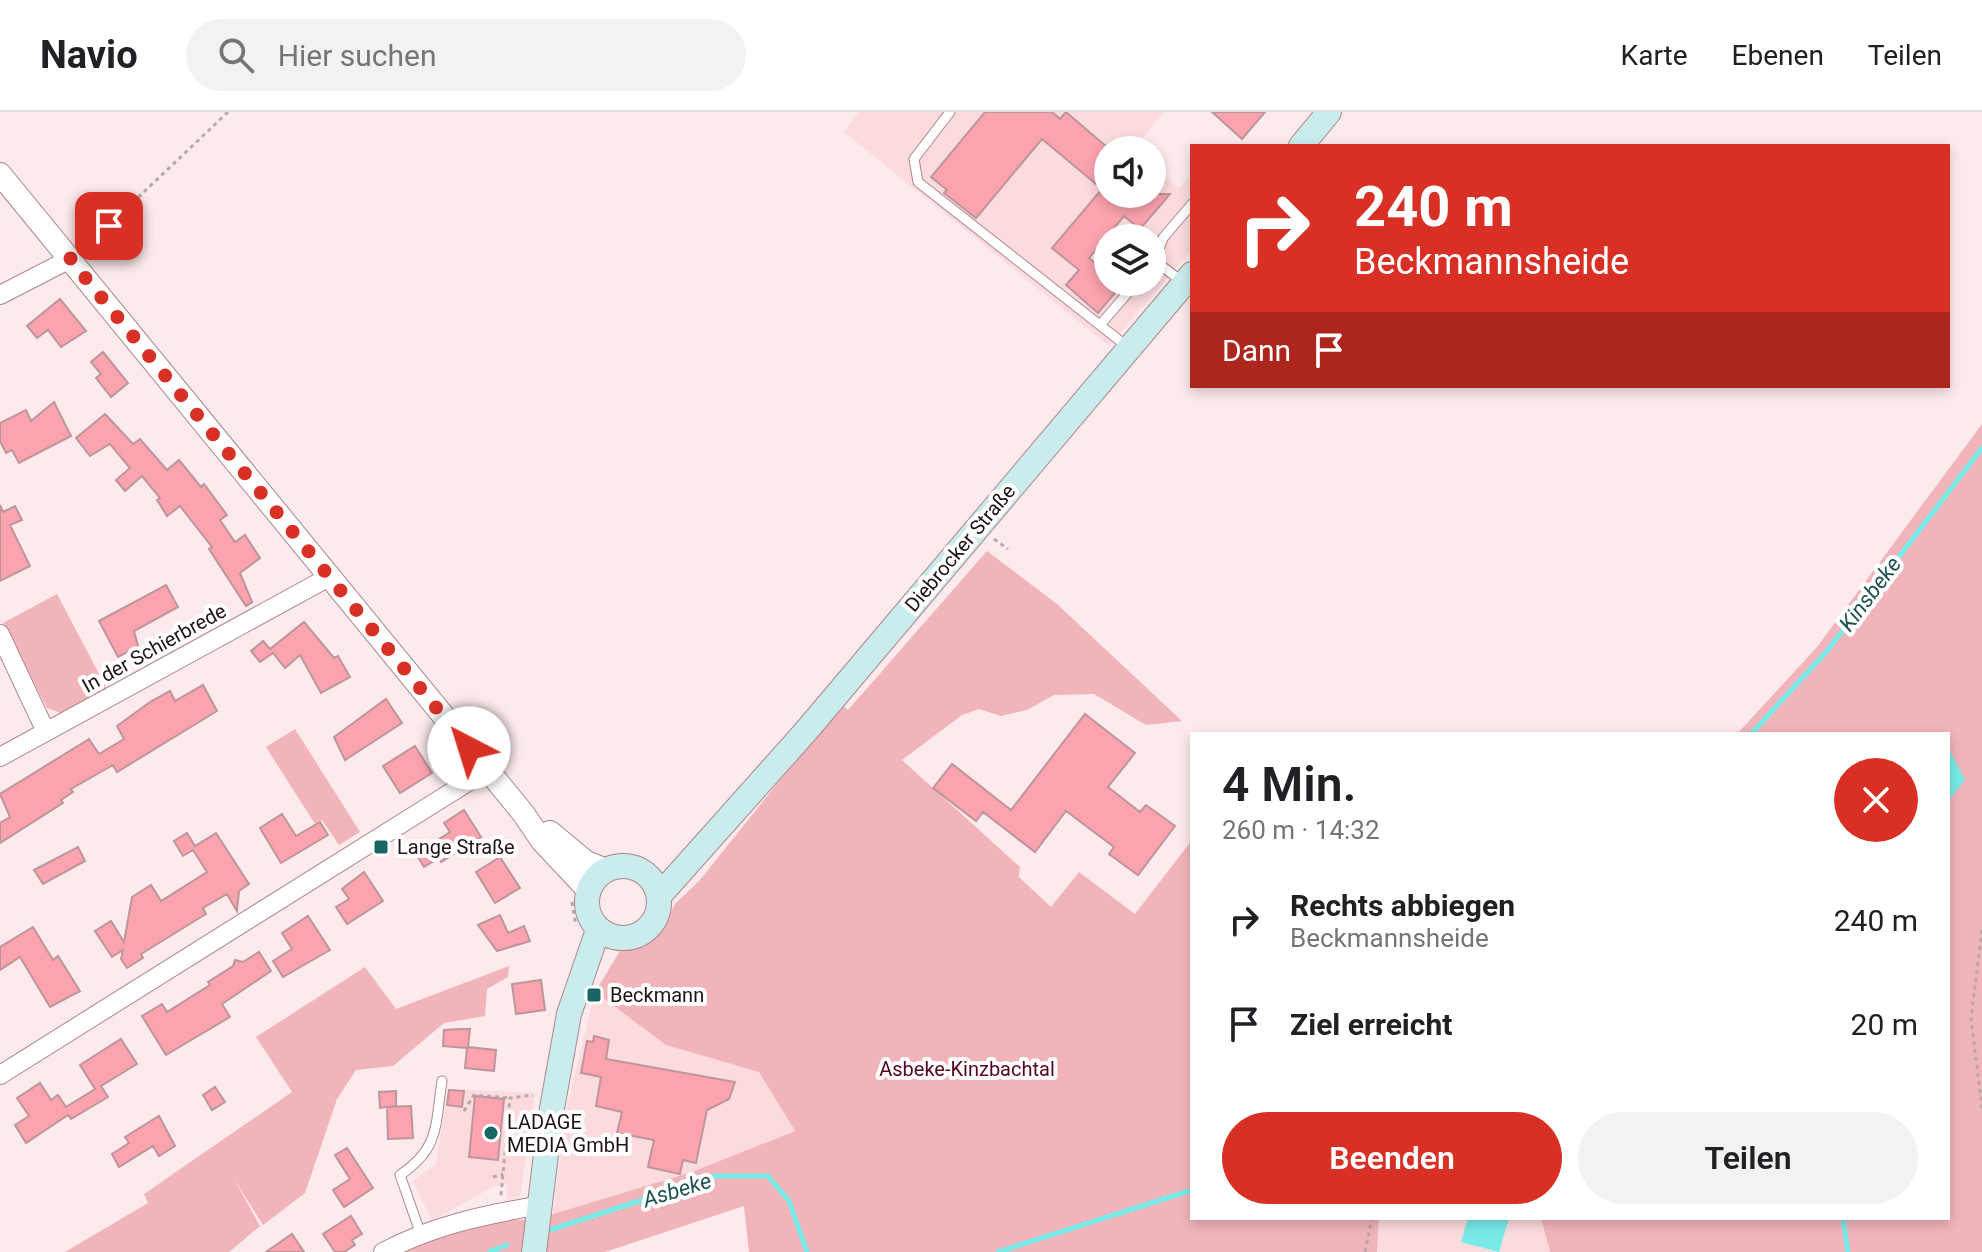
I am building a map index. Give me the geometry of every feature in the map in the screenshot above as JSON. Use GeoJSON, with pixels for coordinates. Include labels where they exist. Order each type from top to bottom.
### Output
{"type":"FeatureCollection","features":[{"type":"Feature","properties":{"kind":"main road"},"geometry":{"type":"LineString","coordinates":[[1303,144],[1329,112]]}},
{"type":"Feature","properties":{"kind":"main road","name":"Diebrocker Straße"},"geometry":{"type":"LineString","coordinates":[[659,896],[807,730],[1188,278]]}},
{"type":"Feature","properties":{"kind":"main road","name":"Diebrocker Straße"},"geometry":{"type":"LineString","coordinates":[[644,873],[662,865],[726,820]]}},
{"type":"Feature","properties":{"kind":"main road"},"geometry":{"type":"LineString","coordinates":[[632,867],[644,873],[659,896],[659,909],[644,932],[608,934],[590,919],[588,890],[595,878],[606,870],[632,867]]}},
{"type":"Feature","properties":{"kind":"main road"},"geometry":{"type":"LineString","coordinates":[[534,1252],[557,1072],[569,1014],[608,934]]}},
{"type":"Feature","properties":{"kind":"street"},"geometry":{"type":"LineString","coordinates":[[0,174],[523,813],[542,841],[588,890]]}},
{"type":"Feature","properties":{"kind":"street"},"geometry":{"type":"LineString","coordinates":[[0,295],[70,259]]}},
{"type":"Feature","properties":{"kind":"street","name":"In der Schierbrede"},"geometry":{"type":"LineString","coordinates":[[0,757],[329,577]]}},
{"type":"Feature","properties":{"kind":"street"},"geometry":{"type":"LineString","coordinates":[[0,634],[46,732]]}},
{"type":"Feature","properties":{"kind":"street"},"geometry":{"type":"LineString","coordinates":[[0,1075],[487,770]]}},
{"type":"Feature","properties":{"kind":"street"},"geometry":{"type":"LineString","coordinates":[[523,813],[586,862],[606,870]]}},
{"type":"Feature","properties":{"kind":"street"},"geometry":{"type":"LineString","coordinates":[[383,1252],[420,1232],[499,1210],[541,1205]]}},
{"type":"Feature","properties":{"kind":"lane"},"geometry":{"type":"LineString","coordinates":[[950,112],[914,159],[918,182],[1129,348]]}},
{"type":"Feature","properties":{"kind":"lane"},"geometry":{"type":"LineString","coordinates":[[1166,234],[1190,206]]}},
{"type":"Feature","properties":{"kind":"lane"},"geometry":{"type":"LineString","coordinates":[[1166,269],[1188,278]]}},
{"type":"Feature","properties":{"kind":"lane"},"geometry":{"type":"LineString","coordinates":[[1100,325],[1125,296]]}},
{"type":"Feature","properties":{"kind":"lane"},"geometry":{"type":"LineString","coordinates":[[420,1232],[400,1175],[422,1160],[432,1143],[442,1081]]}},
{"type":"Feature","properties":{"kind":"path"},"geometry":{"type":"LineString","coordinates":[[70,259],[228,112]]}},
{"type":"Feature","properties":{"kind":"path"},"geometry":{"type":"LineString","coordinates":[[1982,930],[1971,1018],[1982,1108]]}},
{"type":"Feature","properties":{"kind":"path"},"geometry":{"type":"LineString","coordinates":[[464,1111],[474,1095],[510,1098],[536,1095]]}},
{"type":"Feature","properties":{"kind":"path"},"geometry":{"type":"LineString","coordinates":[[499,1210],[510,1098]]}},
{"type":"Feature","properties":{"kind":"path"},"geometry":{"type":"LineString","coordinates":[[493,1177],[503,1174]]}},
{"type":"Feature","properties":{"kind":"path"},"geometry":{"type":"LineString","coordinates":[[1365,1252],[1372,1220]]}},
{"type":"Feature","properties":{"kind":"shaded area"},"geometry":{"type":"Polygon","coordinates":[[[860,112],[1163,112],[1144,136],[1094,136],[1094,208],[1166,208],[1166,177],[1179,188],[1190,176],[1190,252],[1166,280],[1166,224],[1094,224],[1094,296],[1152,296],[1109,346],[844,132],[860,112]]]}},
{"type":"Feature","properties":{"kind":"shaded area"},"geometry":{"type":"Polygon","coordinates":[[[595,992],[666,1045],[759,1072],[795,1131],[692,1172],[553,1214],[567,1106],[595,992]]]}},
{"type":"Feature","properties":{"kind":"shaded area"},"geometry":{"type":"Polygon","coordinates":[[[448,1089],[535,1093],[520,1196],[507,1200],[507,1184],[492,1187],[432,1221],[413,1181],[436,1164],[448,1089]]]}},
{"type":"Feature","properties":{"kind":"shaded area"},"geometry":{"type":"Polygon","coordinates":[[[1379,1220],[1542,1220],[1550,1252],[1377,1252],[1379,1220]]]}},
{"type":"Feature","properties":{"kind":"green space"},"geometry":{"type":"Polygon","coordinates":[[[1982,424],[1982,1252],[1550,1252],[1542,1220],[1950,1220],[1950,732],[1739,732],[1817,647],[1982,424]]]}},
{"type":"Feature","properties":{"kind":"green space","name":"Asbeke-Kinzbachtal"},"geometry":{"type":"Polygon","coordinates":[[[987,551],[1057,604],[1182,721],[1146,725],[1094,694],[1054,695],[1027,710],[1001,716],[979,709],[962,715],[902,760],[1020,867],[1019,877],[1051,907],[1079,872],[1135,914],[1190,843],[1190,1220],[1379,1220],[1377,1252],[749,1252],[744,1206],[605,1252],[395,1252],[449,1218],[523,1220],[553,1214],[692,1172],[795,1131],[759,1072],[666,1045],[595,992],[620,951],[648,943],[675,904],[700,880],[841,704],[848,710],[987,551]]]}},
{"type":"Feature","properties":{"kind":"green space"},"geometry":{"type":"Polygon","coordinates":[[[57,594],[107,689],[61,713],[47,708],[3,623],[57,594]]]}},
{"type":"Feature","properties":{"kind":"green space"},"geometry":{"type":"Polygon","coordinates":[[[295,729],[360,832],[339,845],[322,820],[315,824],[266,747],[295,729]]]}},
{"type":"Feature","properties":{"kind":"green space"},"geometry":{"type":"Polygon","coordinates":[[[509,966],[508,977],[487,989],[485,1016],[444,1023],[393,1066],[356,1070],[337,1099],[305,1193],[263,1225],[234,1179],[260,1226],[229,1252],[65,1252],[148,1203],[144,1194],[292,1092],[256,1037],[365,967],[396,1009],[509,966]]]}},
{"type":"Feature","properties":{"kind":"water"},"geometry":{"type":"Polygon","coordinates":[[[1950,751],[1965,780],[1950,799],[1950,751]]]}},
{"type":"Feature","properties":{"kind":"water"},"geometry":{"type":"Polygon","coordinates":[[[1467,1220],[1508,1220],[1499,1252],[1461,1242],[1467,1220]]]}},
{"type":"Feature","properties":{"kind":"building"},"geometry":{"type":"Polygon","coordinates":[[[985,112],[1052,112],[1060,119],[1066,112],[1094,136],[1094,182],[1042,139],[976,218],[944,193],[947,190],[931,177],[985,112]]]}},
{"type":"Feature","properties":{"kind":"building"},"geometry":{"type":"Polygon","coordinates":[[[1212,112],[1265,112],[1242,139],[1212,112]]]}},
{"type":"Feature","properties":{"kind":"building"},"geometry":{"type":"Polygon","coordinates":[[[1094,198],[1094,208],[1158,208],[1144,224],[1134,224],[1124,216],[1117,224],[1094,224],[1094,252],[1089,258],[1094,262],[1094,296],[1112,296],[1098,313],[1066,285],[1079,270],[1052,248],[1094,198]]]}},
{"type":"Feature","properties":{"kind":"building"},"geometry":{"type":"Polygon","coordinates":[[[60,299],[86,331],[61,347],[48,330],[37,338],[27,326],[60,299]]]}},
{"type":"Feature","properties":{"kind":"building"},"geometry":{"type":"Polygon","coordinates":[[[103,352],[128,383],[111,397],[96,378],[101,374],[91,362],[103,352]]]}},
{"type":"Feature","properties":{"kind":"building"},"geometry":{"type":"Polygon","coordinates":[[[54,402],[71,436],[19,463],[12,450],[6,453],[0,441],[0,423],[26,410],[31,421],[54,402]]]}},
{"type":"Feature","properties":{"kind":"building"},"geometry":{"type":"Polygon","coordinates":[[[105,414],[133,444],[140,439],[167,470],[179,460],[201,487],[204,484],[227,515],[220,520],[235,542],[245,535],[260,558],[240,573],[252,602],[246,606],[209,549],[212,547],[180,506],[167,516],[157,500],[160,498],[142,476],[125,491],[116,480],[130,468],[110,444],[90,456],[76,438],[105,414]]]}},
{"type":"Feature","properties":{"kind":"building"},"geometry":{"type":"Polygon","coordinates":[[[0,505],[3,512],[15,506],[22,520],[10,525],[30,566],[0,581],[0,505]]]}},
{"type":"Feature","properties":{"kind":"building"},"geometry":{"type":"Polygon","coordinates":[[[166,585],[178,607],[134,631],[138,646],[118,657],[99,621],[166,585]]]}},
{"type":"Feature","properties":{"kind":"building"},"geometry":{"type":"Polygon","coordinates":[[[304,622],[334,658],[338,656],[350,677],[321,693],[300,655],[285,668],[273,653],[260,662],[251,651],[263,641],[270,649],[304,622]]]}},
{"type":"Feature","properties":{"kind":"building"},"geometry":{"type":"Polygon","coordinates":[[[203,685],[217,711],[117,772],[113,765],[71,789],[73,792],[61,800],[63,803],[0,843],[0,823],[10,817],[0,794],[89,739],[99,754],[124,739],[117,726],[150,702],[170,691],[175,701],[203,685]]]}},
{"type":"Feature","properties":{"kind":"building"},"geometry":{"type":"Polygon","coordinates":[[[386,699],[402,723],[345,760],[334,737],[386,699]]]}},
{"type":"Feature","properties":{"kind":"building"},"geometry":{"type":"Polygon","coordinates":[[[1085,714],[1135,753],[1108,787],[1140,812],[1146,805],[1175,826],[1138,875],[1109,854],[1114,847],[1066,811],[1035,852],[983,812],[976,821],[933,788],[952,764],[1011,810],[1085,714]]]}},
{"type":"Feature","properties":{"kind":"building"},"geometry":{"type":"Polygon","coordinates":[[[415,746],[432,773],[400,793],[383,766],[415,746]]]}},
{"type":"Feature","properties":{"kind":"building"},"geometry":{"type":"Polygon","coordinates":[[[464,810],[481,837],[441,862],[439,858],[424,867],[416,854],[450,832],[444,823],[464,810]]]}},
{"type":"Feature","properties":{"kind":"building"},"geometry":{"type":"Polygon","coordinates":[[[282,814],[296,836],[320,822],[328,835],[281,863],[260,828],[282,814]]]}},
{"type":"Feature","properties":{"kind":"building"},"geometry":{"type":"Polygon","coordinates":[[[187,833],[195,846],[216,833],[249,884],[239,891],[237,911],[227,894],[203,908],[206,914],[141,954],[143,958],[127,968],[121,959],[123,950],[112,957],[95,931],[111,921],[124,942],[132,897],[151,885],[161,901],[207,872],[193,850],[183,856],[174,841],[187,833]]]}},
{"type":"Feature","properties":{"kind":"building"},"geometry":{"type":"Polygon","coordinates":[[[78,847],[85,861],[43,884],[34,870],[78,847]]]}},
{"type":"Feature","properties":{"kind":"building"},"geometry":{"type":"Polygon","coordinates":[[[500,857],[520,888],[495,903],[476,872],[500,857]]]}},
{"type":"Feature","properties":{"kind":"building"},"geometry":{"type":"Polygon","coordinates":[[[364,872],[383,901],[347,924],[336,907],[349,899],[342,889],[364,872]]]}},
{"type":"Feature","properties":{"kind":"building"},"geometry":{"type":"Polygon","coordinates":[[[500,915],[508,933],[524,926],[530,941],[497,951],[478,925],[500,915]]]}},
{"type":"Feature","properties":{"kind":"building"},"geometry":{"type":"Polygon","coordinates":[[[308,916],[330,950],[283,977],[273,961],[292,949],[282,933],[308,916]]]}},
{"type":"Feature","properties":{"kind":"building"},"geometry":{"type":"Polygon","coordinates":[[[33,927],[53,960],[58,956],[80,991],[50,1007],[20,957],[0,970],[0,947],[33,927]]]}},
{"type":"Feature","properties":{"kind":"building"},"geometry":{"type":"Polygon","coordinates":[[[259,952],[271,971],[222,1004],[230,1017],[166,1055],[142,1016],[162,1004],[167,1012],[210,985],[208,982],[233,966],[235,960],[243,962],[259,952]]]}},
{"type":"Feature","properties":{"kind":"building"},"geometry":{"type":"Polygon","coordinates":[[[541,980],[545,1010],[516,1014],[512,984],[541,980]]]}},
{"type":"Feature","properties":{"kind":"building"},"geometry":{"type":"Polygon","coordinates":[[[470,1029],[468,1047],[496,1050],[494,1071],[465,1068],[467,1048],[443,1046],[444,1030],[470,1029]]]}},
{"type":"Feature","properties":{"kind":"building"},"geometry":{"type":"Polygon","coordinates":[[[594,1036],[609,1040],[606,1059],[735,1082],[729,1099],[707,1110],[696,1163],[683,1160],[680,1174],[648,1167],[654,1140],[617,1133],[622,1112],[596,1106],[601,1077],[581,1073],[587,1041],[593,1042],[594,1036]]]}},
{"type":"Feature","properties":{"kind":"building"},"geometry":{"type":"Polygon","coordinates":[[[121,1039],[137,1064],[101,1086],[108,1097],[71,1119],[68,1115],[26,1143],[15,1125],[29,1116],[17,1098],[40,1083],[51,1100],[58,1095],[66,1107],[95,1089],[80,1065],[121,1039]]]}},
{"type":"Feature","properties":{"kind":"building"},"geometry":{"type":"Polygon","coordinates":[[[215,1087],[225,1102],[212,1110],[203,1095],[215,1087]]]}},
{"type":"Feature","properties":{"kind":"building"},"geometry":{"type":"Polygon","coordinates":[[[449,1090],[464,1091],[462,1107],[447,1105],[449,1090]]]}},
{"type":"Feature","properties":{"kind":"building"},"geometry":{"type":"Polygon","coordinates":[[[396,1091],[396,1106],[380,1108],[379,1092],[396,1091]]]}},
{"type":"Feature","properties":{"kind":"building"},"geometry":{"type":"Polygon","coordinates":[[[475,1096],[504,1099],[498,1160],[469,1157],[475,1096]]]}},
{"type":"Feature","properties":{"kind":"building"},"geometry":{"type":"Polygon","coordinates":[[[411,1106],[413,1138],[388,1139],[387,1107],[411,1106]]]}},
{"type":"Feature","properties":{"kind":"building"},"geometry":{"type":"Polygon","coordinates":[[[159,1116],[175,1146],[159,1156],[153,1146],[119,1167],[112,1154],[129,1143],[125,1137],[159,1116]]]}},
{"type":"Feature","properties":{"kind":"building"},"geometry":{"type":"Polygon","coordinates":[[[347,1148],[373,1188],[344,1207],[333,1190],[350,1179],[335,1155],[347,1148]]]}},
{"type":"Feature","properties":{"kind":"building"},"geometry":{"type":"Polygon","coordinates":[[[351,1216],[362,1234],[352,1240],[355,1245],[344,1252],[335,1252],[323,1234],[351,1216]]]}},
{"type":"Feature","properties":{"kind":"building"},"geometry":{"type":"Polygon","coordinates":[[[292,1234],[304,1252],[266,1252],[292,1234]]]}},
{"type":"Feature","properties":{"kind":"waterway","name":"Kinsbeke"},"geometry":{"type":"LineString","coordinates":[[1753,732],[1827,651],[1982,448]]}},
{"type":"Feature","properties":{"kind":"waterway","name":"Asbeke"},"geometry":{"type":"LineString","coordinates":[[550,1230],[716,1176],[768,1176],[789,1201],[807,1252]]}},
{"type":"Feature","properties":{"kind":"waterway","name":"Asbeke"},"geometry":{"type":"LineString","coordinates":[[998,1252],[1190,1191]]}},
{"type":"Feature","properties":{"kind":"waterway"},"geometry":{"type":"LineString","coordinates":[[1843,1220],[1848,1252]]}},
{"type":"Feature","properties":{"kind":"waterway","name":"Asbeke"},"geometry":{"type":"LineString","coordinates":[[489,1252],[507,1245]]}},
{"type":"Feature","properties":{"kind":"place","name":"Lange Straße"},"geometry":{"type":"Point","coordinates":[381,847]}},
{"type":"Feature","properties":{"kind":"place","name":"Beckmann"},"geometry":{"type":"Point","coordinates":[594,995]}},
{"type":"Feature","properties":{"kind":"place","name":"LADAGE MEDIA GmbH"},"geometry":{"type":"Point","coordinates":[491,1133]}},
{"type":"Feature","properties":{"kind":"route"},"geometry":{"type":"LineString","coordinates":[[109,226],[70,259],[469,748]]}}]}
